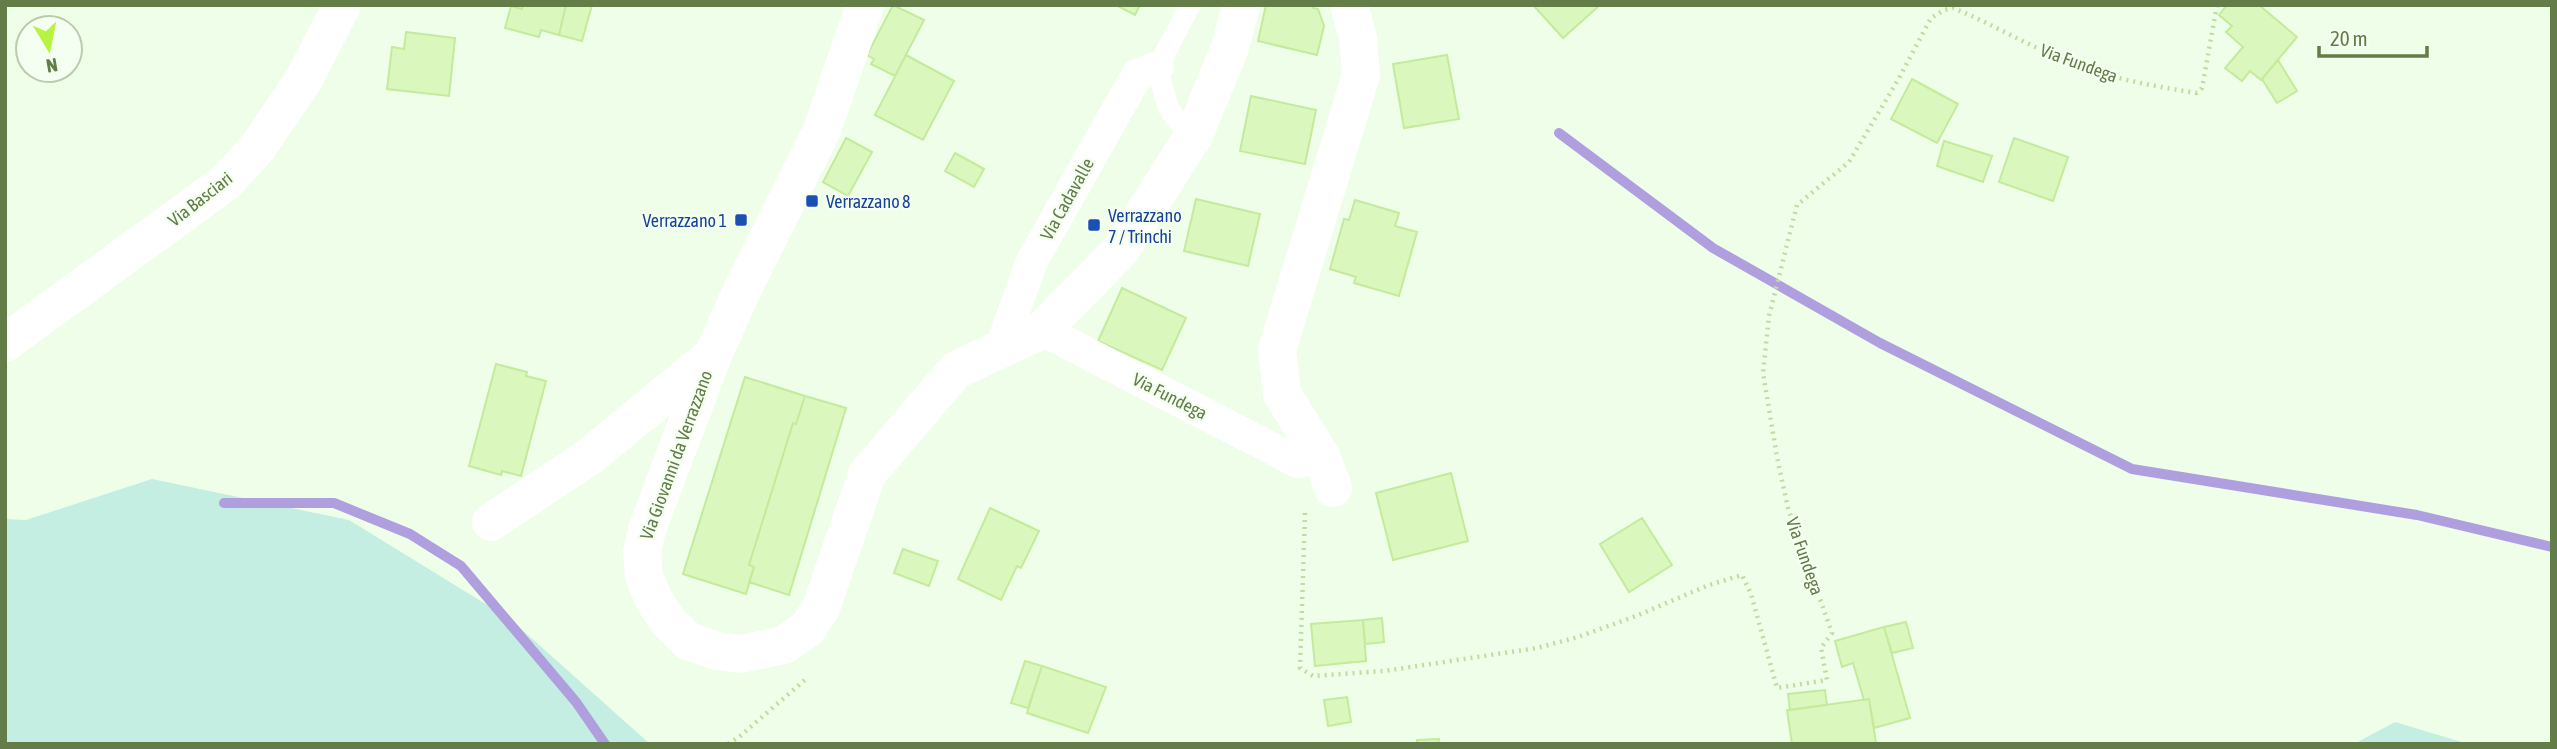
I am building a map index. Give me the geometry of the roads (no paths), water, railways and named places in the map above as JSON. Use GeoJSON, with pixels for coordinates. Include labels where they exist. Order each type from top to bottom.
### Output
{"type":"FeatureCollection","features":[{"type":"Feature","properties":{"kind":"street","name":"Via Basciari"},"geometry":{"type":"LineString","coordinates":[[5,344],[226,182],[257,148],[303,81],[342,5]]}},
{"type":"Feature","properties":{"kind":"street","name":"Via Giovanni da Verrazzano"},"geometry":{"type":"LineString","coordinates":[[864,5],[822,130],[743,288],[713,355],[647,529],[642,552],[648,587],[667,620],[688,641],[716,651],[741,654],[784,645],[807,629],[821,608],[867,474],[956,370],[1042,330],[1120,251],[1194,135],[1231,45],[1241,5]]}},
{"type":"Feature","properties":{"kind":"street"},"geometry":{"type":"LineString","coordinates":[[1317,469],[1283,394],[1276,350],[1361,75],[1358,38],[1349,5]]}},
{"type":"Feature","properties":{"kind":"street","name":"Via Cadavalle"},"geometry":{"type":"LineString","coordinates":[[1000,350],[1032,261],[1137,75],[1158,67]]}},
{"type":"Feature","properties":{"kind":"street","name":"Via Fundega"},"geometry":{"type":"LineString","coordinates":[[1042,330],[1317,469]]}},
{"type":"Feature","properties":{"kind":"street"},"geometry":{"type":"LineString","coordinates":[[491,522],[589,457],[713,355]]}},
{"type":"Feature","properties":{"kind":"lane","name":"Via Cadavalle"},"geometry":{"type":"LineString","coordinates":[[1158,67],[1190,5]]}},
{"type":"Feature","properties":{"kind":"lane"},"geometry":{"type":"LineString","coordinates":[[1158,67],[1169,109],[1179,123],[1194,135]]}},
{"type":"Feature","properties":{"kind":"waterway"},"geometry":{"type":"LineString","coordinates":[[1559,133],[1713,248],[1880,343],[2132,469],[2417,515],[2552,547]]}},
{"type":"Feature","properties":{"kind":"waterway"},"geometry":{"type":"LineString","coordinates":[[224,503],[334,503],[410,534],[461,566],[576,702],[605,744]]}},
{"type":"Feature","properties":{"kind":"place","name":"Verrazzano 8"},"geometry":{"type":"Point","coordinates":[812,201]}},
{"type":"Feature","properties":{"kind":"place","name":"Verrazzano 1"},"geometry":{"type":"Point","coordinates":[741,220]}},
{"type":"Feature","properties":{"kind":"place","name":"Verrazzano 7 / Trinchi"},"geometry":{"type":"Point","coordinates":[1094,225]}}]}
